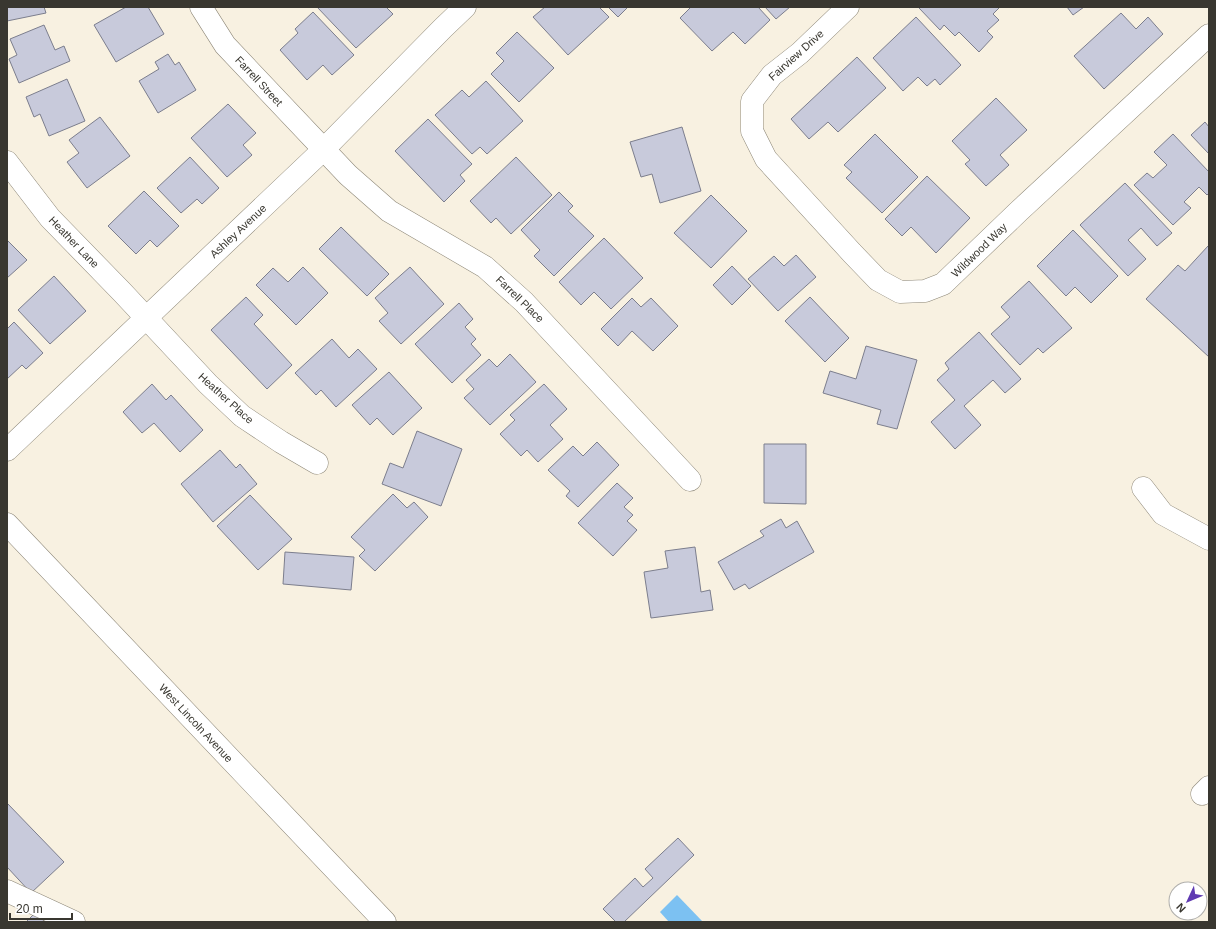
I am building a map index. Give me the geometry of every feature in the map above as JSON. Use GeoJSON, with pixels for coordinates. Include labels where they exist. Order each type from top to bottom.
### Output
{"type":"FeatureCollection","features":[{"type":"Feature","properties":{"kind":"street","name":"Farrell Street"},"geometry":{"type":"LineString","coordinates":[[201,7],[225,45],[323,150]]}},
{"type":"Feature","properties":{"kind":"street","name":"Ashley Avenue"},"geometry":{"type":"LineString","coordinates":[[7,450],[323,150],[465,7]]}},
{"type":"Feature","properties":{"kind":"street","name":"Fairview Drive"},"geometry":{"type":"LineString","coordinates":[[752,131],[752,101],[772,75],[800,53],[848,7]]}},
{"type":"Feature","properties":{"kind":"street","name":"Wildwood Way"},"geometry":{"type":"LineString","coordinates":[[752,131],[766,159],[878,280],[900,292],[925,291],[943,284],[1019,211],[1209,35]]}},
{"type":"Feature","properties":{"kind":"street","name":"Farrell Place"},"geometry":{"type":"LineString","coordinates":[[323,150],[348,176],[389,211],[485,267],[524,302],[690,480]]}},
{"type":"Feature","properties":{"kind":"street","name":"Heather Lane"},"geometry":{"type":"LineString","coordinates":[[7,162],[50,218],[147,318]]}},
{"type":"Feature","properties":{"kind":"street","name":"Heather Place"},"geometry":{"type":"LineString","coordinates":[[147,318],[208,384],[242,416],[281,442],[317,463]]}},
{"type":"Feature","properties":{"kind":"street"},"geometry":{"type":"LineString","coordinates":[[1142,488],[1163,514],[1209,539]]}},
{"type":"Feature","properties":{"kind":"street","name":"West Lincoln Avenue"},"geometry":{"type":"LineString","coordinates":[[7,524],[385,922]]}},
{"type":"Feature","properties":{"kind":"street"},"geometry":{"type":"LineString","coordinates":[[7,891],[74,922]]}},
{"type":"Feature","properties":{"kind":"water"},"geometry":{"type":"Polygon","coordinates":[[[677,895],[703,922],[669,922],[660,912],[677,895]]]}},
{"type":"Feature","properties":{"kind":"building"},"geometry":{"type":"Polygon","coordinates":[[[7,7],[44,7],[46,13],[7,21],[7,7]]]}},
{"type":"Feature","properties":{"kind":"building"},"geometry":{"type":"Polygon","coordinates":[[[126,7],[148,7],[164,34],[116,62],[94,25],[126,7]]]}},
{"type":"Feature","properties":{"kind":"building"},"geometry":{"type":"Polygon","coordinates":[[[317,7],[386,7],[393,14],[356,48],[317,7]]]}},
{"type":"Feature","properties":{"kind":"building"},"geometry":{"type":"Polygon","coordinates":[[[545,7],[599,7],[609,17],[568,55],[533,17],[545,7]]]}},
{"type":"Feature","properties":{"kind":"building"},"geometry":{"type":"Polygon","coordinates":[[[608,7],[628,7],[618,17],[608,7]]]}},
{"type":"Feature","properties":{"kind":"building"},"geometry":{"type":"Polygon","coordinates":[[[691,7],[758,7],[770,20],[745,44],[733,32],[712,51],[680,18],[691,7]]]}},
{"type":"Feature","properties":{"kind":"building"},"geometry":{"type":"Polygon","coordinates":[[[765,7],[790,7],[776,19],[765,7]]]}},
{"type":"Feature","properties":{"kind":"building"},"geometry":{"type":"Polygon","coordinates":[[[1000,7],[993,14],[999,20],[987,31],[993,37],[979,52],[959,32],[955,36],[944,25],[940,30],[919,8],[1000,7]]]}},
{"type":"Feature","properties":{"kind":"building"},"geometry":{"type":"Polygon","coordinates":[[[1067,7],[1084,7],[1073,15],[1067,7]]]}},
{"type":"Feature","properties":{"kind":"building"},"geometry":{"type":"Polygon","coordinates":[[[313,12],[354,55],[332,75],[323,65],[307,80],[280,50],[298,33],[295,29],[313,12]]]}},
{"type":"Feature","properties":{"kind":"building"},"geometry":{"type":"Polygon","coordinates":[[[1121,13],[1136,29],[1148,17],[1163,34],[1104,89],[1074,56],[1121,13]]]}},
{"type":"Feature","properties":{"kind":"building"},"geometry":{"type":"Polygon","coordinates":[[[916,17],[961,65],[940,85],[935,79],[927,86],[918,77],[903,91],[873,58],[916,17]]]}},
{"type":"Feature","properties":{"kind":"building"},"geometry":{"type":"Polygon","coordinates":[[[44,25],[55,50],[64,46],[70,61],[19,83],[9,59],[17,55],[10,39],[44,25]]]}},
{"type":"Feature","properties":{"kind":"building"},"geometry":{"type":"Polygon","coordinates":[[[517,32],[554,68],[519,102],[491,74],[504,61],[496,53],[517,32]]]}},
{"type":"Feature","properties":{"kind":"building"},"geometry":{"type":"Polygon","coordinates":[[[168,54],[175,65],[179,62],[196,90],[158,113],[139,81],[159,69],[155,62],[168,54]]]}},
{"type":"Feature","properties":{"kind":"building"},"geometry":{"type":"Polygon","coordinates":[[[857,57],[886,88],[838,132],[828,122],[809,139],[791,119],[857,57]]]}},
{"type":"Feature","properties":{"kind":"building"},"geometry":{"type":"Polygon","coordinates":[[[67,79],[85,121],[49,136],[40,114],[34,117],[26,97],[67,79]]]}},
{"type":"Feature","properties":{"kind":"building"},"geometry":{"type":"Polygon","coordinates":[[[486,81],[523,121],[487,154],[480,147],[472,154],[435,115],[462,90],[469,97],[486,81]]]}},
{"type":"Feature","properties":{"kind":"building"},"geometry":{"type":"Polygon","coordinates":[[[996,98],[1027,130],[1000,155],[1009,165],[986,186],[965,164],[970,160],[952,141],[996,98]]]}},
{"type":"Feature","properties":{"kind":"building"},"geometry":{"type":"Polygon","coordinates":[[[228,104],[256,133],[243,145],[252,155],[227,177],[191,138],[228,104]]]}},
{"type":"Feature","properties":{"kind":"building"},"geometry":{"type":"Polygon","coordinates":[[[100,117],[130,156],[87,188],[67,162],[79,153],[69,140],[100,117]]]}},
{"type":"Feature","properties":{"kind":"building"},"geometry":{"type":"Polygon","coordinates":[[[428,119],[472,164],[460,175],[465,181],[444,202],[395,151],[428,119]]]}},
{"type":"Feature","properties":{"kind":"building"},"geometry":{"type":"Polygon","coordinates":[[[1205,122],[1209,127],[1209,154],[1191,135],[1205,122]]]}},
{"type":"Feature","properties":{"kind":"building"},"geometry":{"type":"Polygon","coordinates":[[[682,127],[701,191],[660,203],[652,174],[641,177],[630,142],[682,127]]]}},
{"type":"Feature","properties":{"kind":"building"},"geometry":{"type":"Polygon","coordinates":[[[875,134],[918,177],[882,213],[846,178],[852,172],[844,165],[875,134]]]}},
{"type":"Feature","properties":{"kind":"building"},"geometry":{"type":"Polygon","coordinates":[[[1173,134],[1209,172],[1209,193],[1207,195],[1199,187],[1184,202],[1191,208],[1173,225],[1134,185],[1147,173],[1153,178],[1167,165],[1154,152],[1173,134]]]}},
{"type":"Feature","properties":{"kind":"building"},"geometry":{"type":"Polygon","coordinates":[[[190,157],[219,188],[202,204],[197,199],[181,213],[157,188],[190,157]]]}},
{"type":"Feature","properties":{"kind":"building"},"geometry":{"type":"Polygon","coordinates":[[[516,157],[552,195],[511,234],[496,218],[491,223],[470,201],[516,157]]]}},
{"type":"Feature","properties":{"kind":"building"},"geometry":{"type":"Polygon","coordinates":[[[927,176],[970,218],[936,253],[911,227],[902,236],[885,219],[927,176]]]}},
{"type":"Feature","properties":{"kind":"building"},"geometry":{"type":"Polygon","coordinates":[[[1125,183],[1172,233],[1157,246],[1141,228],[1128,240],[1146,259],[1128,276],[1080,225],[1125,183]]]}},
{"type":"Feature","properties":{"kind":"building"},"geometry":{"type":"Polygon","coordinates":[[[144,191],[179,226],[157,247],[150,240],[136,254],[108,226],[144,191]]]}},
{"type":"Feature","properties":{"kind":"building"},"geometry":{"type":"Polygon","coordinates":[[[559,192],[573,206],[568,211],[594,236],[554,276],[534,256],[540,250],[521,230],[559,192]]]}},
{"type":"Feature","properties":{"kind":"building"},"geometry":{"type":"Polygon","coordinates":[[[711,195],[747,231],[711,268],[674,233],[711,195]]]}},
{"type":"Feature","properties":{"kind":"building"},"geometry":{"type":"Polygon","coordinates":[[[341,227],[389,274],[367,296],[319,249],[341,227]]]}},
{"type":"Feature","properties":{"kind":"building"},"geometry":{"type":"Polygon","coordinates":[[[1073,230],[1118,276],[1091,303],[1075,287],[1066,296],[1037,266],[1073,230]]]}},
{"type":"Feature","properties":{"kind":"building"},"geometry":{"type":"Polygon","coordinates":[[[604,238],[643,278],[611,309],[594,292],[581,305],[559,282],[604,238]]]}},
{"type":"Feature","properties":{"kind":"building"},"geometry":{"type":"Polygon","coordinates":[[[8,241],[27,260],[7,278],[7,242],[8,241]]]}},
{"type":"Feature","properties":{"kind":"building"},"geometry":{"type":"Polygon","coordinates":[[[1208,246],[1209,357],[1146,299],[1178,265],[1185,271],[1208,246]]]}},
{"type":"Feature","properties":{"kind":"building"},"geometry":{"type":"Polygon","coordinates":[[[796,255],[816,277],[778,311],[748,279],[774,256],[784,266],[796,255]]]}},
{"type":"Feature","properties":{"kind":"building"},"geometry":{"type":"Polygon","coordinates":[[[732,266],[751,286],[732,305],[713,285],[732,266]]]}},
{"type":"Feature","properties":{"kind":"building"},"geometry":{"type":"Polygon","coordinates":[[[303,267],[328,293],[296,325],[256,285],[273,268],[288,282],[303,267]]]}},
{"type":"Feature","properties":{"kind":"building"},"geometry":{"type":"Polygon","coordinates":[[[410,267],[444,304],[401,344],[379,321],[388,313],[375,298],[410,267]]]}},
{"type":"Feature","properties":{"kind":"building"},"geometry":{"type":"Polygon","coordinates":[[[54,276],[86,311],[50,344],[18,310],[54,276]]]}},
{"type":"Feature","properties":{"kind":"building"},"geometry":{"type":"Polygon","coordinates":[[[1029,281],[1072,328],[1043,353],[1038,348],[1020,365],[991,334],[1010,317],[1001,307],[1029,281]]]}},
{"type":"Feature","properties":{"kind":"building"},"geometry":{"type":"Polygon","coordinates":[[[246,297],[263,315],[254,324],[292,365],[267,389],[211,330],[246,297]]]}},
{"type":"Feature","properties":{"kind":"building"},"geometry":{"type":"Polygon","coordinates":[[[810,297],[849,338],[825,362],[785,321],[810,297]]]}},
{"type":"Feature","properties":{"kind":"building"},"geometry":{"type":"Polygon","coordinates":[[[632,298],[641,307],[651,298],[678,326],[653,351],[632,331],[618,346],[601,329],[632,298]]]}},
{"type":"Feature","properties":{"kind":"building"},"geometry":{"type":"Polygon","coordinates":[[[459,303],[473,319],[465,327],[476,339],[471,344],[481,355],[452,383],[415,344],[459,303]]]}},
{"type":"Feature","properties":{"kind":"building"},"geometry":{"type":"Polygon","coordinates":[[[14,322],[43,353],[26,369],[22,365],[7,379],[7,329],[14,322]]]}},
{"type":"Feature","properties":{"kind":"building"},"geometry":{"type":"Polygon","coordinates":[[[979,332],[1021,379],[1005,393],[993,380],[964,406],[981,425],[955,449],[931,422],[955,400],[937,380],[949,369],[945,363],[979,332]]]}},
{"type":"Feature","properties":{"kind":"building"},"geometry":{"type":"Polygon","coordinates":[[[332,339],[349,358],[358,349],[377,369],[336,407],[321,390],[316,395],[295,373],[332,339]]]}},
{"type":"Feature","properties":{"kind":"building"},"geometry":{"type":"Polygon","coordinates":[[[866,346],[917,360],[897,429],[877,424],[881,410],[823,393],[830,371],[856,379],[866,346]]]}},
{"type":"Feature","properties":{"kind":"building"},"geometry":{"type":"Polygon","coordinates":[[[510,354],[536,382],[490,425],[464,398],[474,389],[466,380],[489,359],[497,367],[510,354]]]}},
{"type":"Feature","properties":{"kind":"building"},"geometry":{"type":"Polygon","coordinates":[[[389,372],[422,408],[393,435],[377,418],[370,425],[352,405],[389,372]]]}},
{"type":"Feature","properties":{"kind":"building"},"geometry":{"type":"Polygon","coordinates":[[[152,384],[166,400],[171,395],[203,430],[180,452],[154,423],[142,433],[123,412],[152,384]]]}},
{"type":"Feature","properties":{"kind":"building"},"geometry":{"type":"Polygon","coordinates":[[[544,384],[567,409],[550,425],[563,439],[538,462],[527,450],[521,456],[500,434],[515,420],[510,415],[544,384]]]}},
{"type":"Feature","properties":{"kind":"building"},"geometry":{"type":"Polygon","coordinates":[[[417,431],[462,449],[441,506],[382,484],[390,463],[403,468],[417,431]]]}},
{"type":"Feature","properties":{"kind":"building"},"geometry":{"type":"Polygon","coordinates":[[[597,442],[619,465],[578,507],[566,496],[570,491],[548,470],[573,446],[583,456],[597,442]]]}},
{"type":"Feature","properties":{"kind":"building"},"geometry":{"type":"Polygon","coordinates":[[[764,444],[806,444],[806,504],[764,503],[764,444]]]}},
{"type":"Feature","properties":{"kind":"building"},"geometry":{"type":"Polygon","coordinates":[[[220,450],[236,468],[240,464],[257,484],[213,522],[181,484],[220,450]]]}},
{"type":"Feature","properties":{"kind":"building"},"geometry":{"type":"Polygon","coordinates":[[[617,483],[633,498],[624,507],[633,515],[627,521],[637,530],[613,556],[578,523],[617,483]]]}},
{"type":"Feature","properties":{"kind":"building"},"geometry":{"type":"Polygon","coordinates":[[[393,494],[407,508],[414,502],[428,517],[375,571],[359,556],[365,550],[351,537],[393,494]]]}},
{"type":"Feature","properties":{"kind":"building"},"geometry":{"type":"Polygon","coordinates":[[[250,495],[292,539],[258,570],[217,526],[250,495]]]}},
{"type":"Feature","properties":{"kind":"building"},"geometry":{"type":"Polygon","coordinates":[[[781,519],[786,528],[797,521],[814,552],[749,589],[745,584],[734,590],[718,562],[764,536],[760,531],[781,519]]]}},
{"type":"Feature","properties":{"kind":"building"},"geometry":{"type":"Polygon","coordinates":[[[695,547],[701,592],[710,590],[713,610],[651,618],[644,572],[668,568],[665,551],[695,547]]]}},
{"type":"Feature","properties":{"kind":"building"},"geometry":{"type":"Polygon","coordinates":[[[285,552],[354,557],[351,590],[283,584],[285,552]]]}},
{"type":"Feature","properties":{"kind":"building"},"geometry":{"type":"Polygon","coordinates":[[[7,803],[64,862],[31,893],[7,867],[7,803]]]}},
{"type":"Feature","properties":{"kind":"building"},"geometry":{"type":"Polygon","coordinates":[[[678,838],[694,855],[624,922],[616,922],[603,909],[635,878],[643,887],[653,878],[645,869],[678,838]]]}},
{"type":"Feature","properties":{"kind":"building"},"geometry":{"type":"Polygon","coordinates":[[[36,912],[45,922],[26,922],[36,912]]]}}]}
